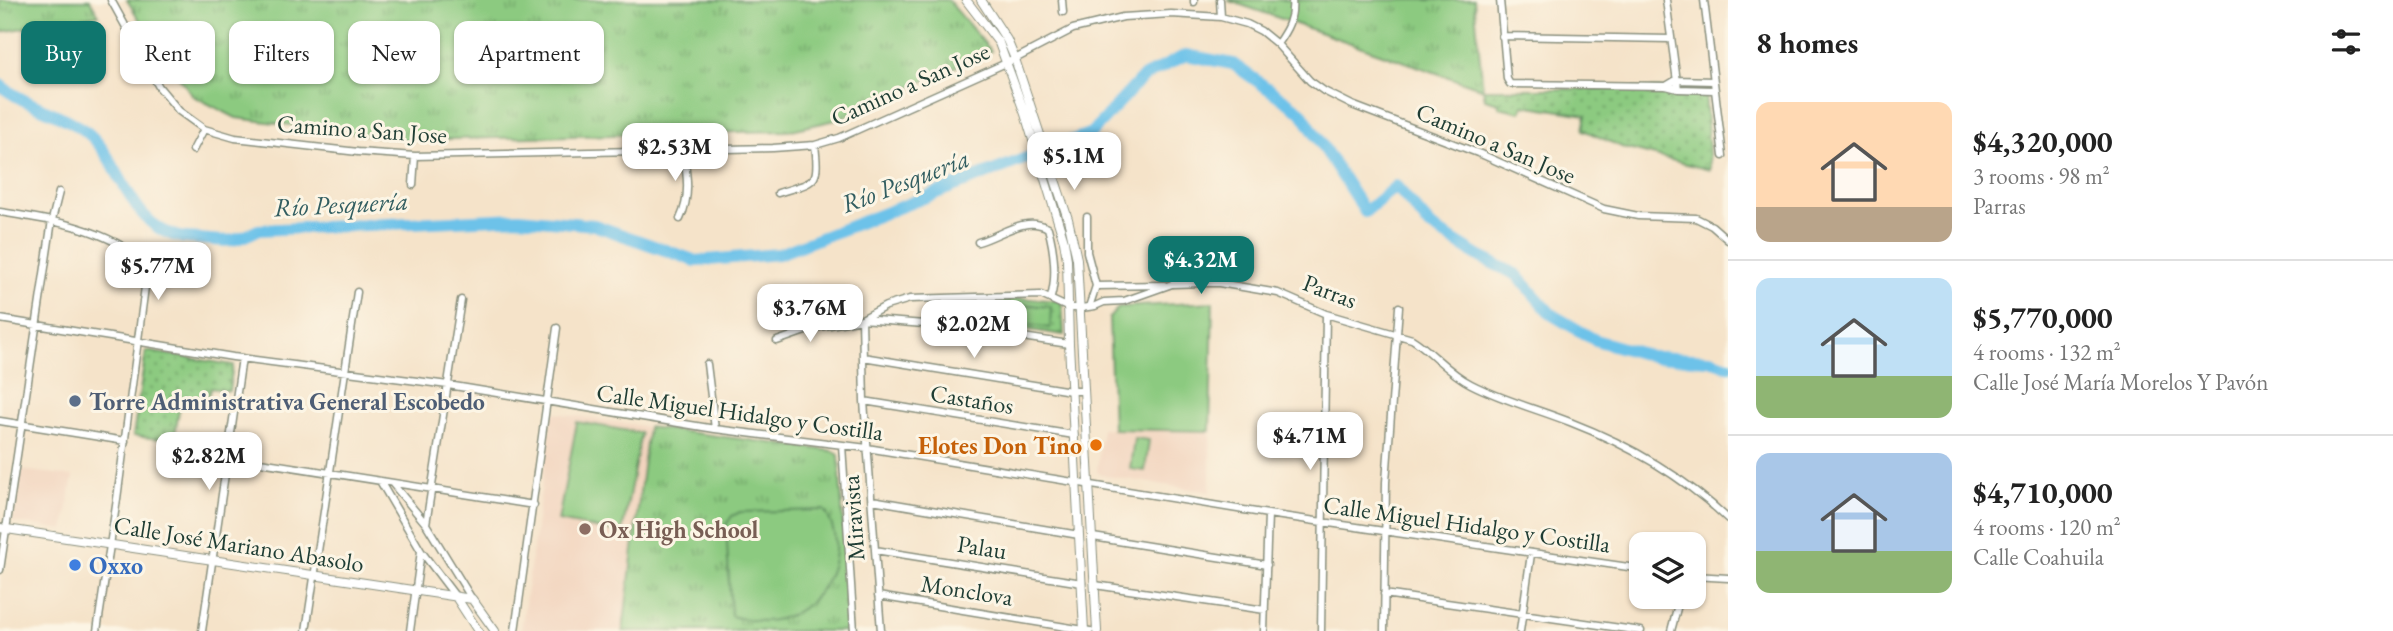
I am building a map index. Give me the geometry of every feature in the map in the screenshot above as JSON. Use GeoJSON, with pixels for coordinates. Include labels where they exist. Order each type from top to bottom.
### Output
{"type":"FeatureCollection","features":[{"type":"Feature","properties":{"kind":"street","name":"Camino a San Jose"},"geometry":{"type":"LineString","coordinates":[[111,0],[159,87],[179,111],[204,129],[235,138],[415,156],[815,145],[860,129],[1073,29],[1123,17],[1171,14],[1221,17],[1261,31],[1277,44],[1310,81],[1352,105],[1483,155],[1604,209],[1638,216],[1696,218],[1712,226],[1728,240]]}},
{"type":"Feature","properties":{"kind":"street"},"geometry":{"type":"LineString","coordinates":[[966,0],[989,27],[1010,60]]}},
{"type":"Feature","properties":{"kind":"street"},"geometry":{"type":"LineString","coordinates":[[981,0],[998,23],[1074,239],[1085,307],[1084,391],[1097,631]]}},
{"type":"Feature","properties":{"kind":"street"},"geometry":{"type":"LineString","coordinates":[[1062,0],[1063,12]]}},
{"type":"Feature","properties":{"kind":"street"},"geometry":{"type":"LineString","coordinates":[[1220,0],[1221,17]]}},
{"type":"Feature","properties":{"kind":"street"},"geometry":{"type":"LineString","coordinates":[[1277,44],[1287,29],[1293,12],[1292,0]]}},
{"type":"Feature","properties":{"kind":"street"},"geometry":{"type":"LineString","coordinates":[[1500,0],[1507,79],[1510,84],[1666,86],[1714,90]]}},
{"type":"Feature","properties":{"kind":"street"},"geometry":{"type":"LineString","coordinates":[[1666,0],[1678,89]]}},
{"type":"Feature","properties":{"kind":"street"},"geometry":{"type":"LineString","coordinates":[[1704,0],[1723,156]]}},
{"type":"Feature","properties":{"kind":"street"},"geometry":{"type":"LineString","coordinates":[[1502,36],[1670,39]]}},
{"type":"Feature","properties":{"kind":"street"},"geometry":{"type":"LineString","coordinates":[[1666,86],[1676,80],[1713,81]]}},
{"type":"Feature","properties":{"kind":"street"},"geometry":{"type":"LineString","coordinates":[[1029,112],[1067,259],[1071,391],[1086,631]]}},
{"type":"Feature","properties":{"kind":"street"},"geometry":{"type":"LineString","coordinates":[[193,150],[204,129]]}},
{"type":"Feature","properties":{"kind":"street"},"geometry":{"type":"LineString","coordinates":[[778,192],[815,178],[818,169],[815,145]]}},
{"type":"Feature","properties":{"kind":"street"},"geometry":{"type":"LineString","coordinates":[[680,219],[688,185],[683,150]]}},
{"type":"Feature","properties":{"kind":"street"},"geometry":{"type":"LineString","coordinates":[[413,185],[415,156]]}},
{"type":"Feature","properties":{"kind":"street"},"geometry":{"type":"LineString","coordinates":[[0,570],[3,529],[22,424],[52,220],[59,192]]}},
{"type":"Feature","properties":{"kind":"street"},"geometry":{"type":"LineString","coordinates":[[0,212],[52,220],[102,235],[148,264],[97,631]]}},
{"type":"Feature","properties":{"kind":"street"},"geometry":{"type":"LineString","coordinates":[[1085,307],[1096,286],[1087,252],[1087,217]]}},
{"type":"Feature","properties":{"kind":"street"},"geometry":{"type":"LineString","coordinates":[[978,242],[1024,224],[1039,223],[1048,228],[1052,244],[1054,288],[1051,297]]}},
{"type":"Feature","properties":{"kind":"street","name":"Parras"},"geometry":{"type":"LineString","coordinates":[[776,341],[836,322],[862,319],[886,306],[910,299],[1028,294],[1051,297],[1069,307],[1085,307],[1131,299],[1172,284],[1219,283],[1261,289],[1287,296],[1326,314],[1397,333],[1423,346],[1447,370],[1468,382],[1570,422],[1624,447],[1679,480],[1728,519]]}},
{"type":"Feature","properties":{"kind":"street"},"geometry":{"type":"LineString","coordinates":[[1096,286],[1172,284]]}},
{"type":"Feature","properties":{"kind":"street"},"geometry":{"type":"LineString","coordinates":[[306,631],[357,292]]}},
{"type":"Feature","properties":{"kind":"street"},"geometry":{"type":"LineString","coordinates":[[426,524],[461,300]]}},
{"type":"Feature","properties":{"kind":"street"},"geometry":{"type":"LineString","coordinates":[[1384,631],[1385,531],[1399,307]]}},
{"type":"Feature","properties":{"kind":"street"},"geometry":{"type":"LineString","coordinates":[[1321,631],[1326,314]]}},
{"type":"Feature","properties":{"kind":"street","name":"Calle Miguel Hidalgo y Costilla"},"geometry":{"type":"LineString","coordinates":[[0,319],[715,429],[867,448],[1076,484],[1629,567]]}},
{"type":"Feature","properties":{"kind":"street"},"geometry":{"type":"LineString","coordinates":[[862,319],[949,327],[1069,344]]}},
{"type":"Feature","properties":{"kind":"street","name":"Miravista"},"geometry":{"type":"LineString","coordinates":[[862,319],[864,401],[881,631]]}},
{"type":"Feature","properties":{"kind":"street"},"geometry":{"type":"LineString","coordinates":[[516,631],[556,328]]}},
{"type":"Feature","properties":{"kind":"street"},"geometry":{"type":"LineString","coordinates":[[863,357],[1084,391]]}},
{"type":"Feature","properties":{"kind":"street"},"geometry":{"type":"LineString","coordinates":[[202,631],[242,358]]}},
{"type":"Feature","properties":{"kind":"street"},"geometry":{"type":"LineString","coordinates":[[708,364],[715,429]]}},
{"type":"Feature","properties":{"kind":"street","name":"Castaños"},"geometry":{"type":"LineString","coordinates":[[864,401],[1074,435]]}},
{"type":"Feature","properties":{"kind":"street"},"geometry":{"type":"LineString","coordinates":[[0,421],[125,441]]}},
{"type":"Feature","properties":{"kind":"street"},"geometry":{"type":"LineString","coordinates":[[842,445],[854,631]]}},
{"type":"Feature","properties":{"kind":"street"},"geometry":{"type":"LineString","coordinates":[[228,457],[534,505]]}},
{"type":"Feature","properties":{"kind":"street"},"geometry":{"type":"LineString","coordinates":[[380,481],[421,551],[478,631]]}},
{"type":"Feature","properties":{"kind":"street"},"geometry":{"type":"LineString","coordinates":[[391,483],[426,524],[495,631]]}},
{"type":"Feature","properties":{"kind":"street"},"geometry":{"type":"LineString","coordinates":[[872,500],[1079,535]]}},
{"type":"Feature","properties":{"kind":"street"},"geometry":{"type":"LineString","coordinates":[[1264,631],[1268,514]]}},
{"type":"Feature","properties":{"kind":"street","name":"Calle José Mariano Abasolo"},"geometry":{"type":"LineString","coordinates":[[3,529],[472,599]]}},
{"type":"Feature","properties":{"kind":"street"},"geometry":{"type":"LineString","coordinates":[[1093,537],[1267,565]]}},
{"type":"Feature","properties":{"kind":"street","name":"Palau"},"geometry":{"type":"LineString","coordinates":[[875,550],[1082,583]]}},
{"type":"Feature","properties":{"kind":"street"},"geometry":{"type":"LineString","coordinates":[[410,631],[421,551]]}},
{"type":"Feature","properties":{"kind":"street"},"geometry":{"type":"LineString","coordinates":[[1520,631],[1531,554]]}},
{"type":"Feature","properties":{"kind":"street"},"geometry":{"type":"LineString","coordinates":[[1706,577],[1728,578]]}},
{"type":"Feature","properties":{"kind":"street"},"geometry":{"type":"LineString","coordinates":[[1095,585],[1265,610]]}},
{"type":"Feature","properties":{"kind":"street"},"geometry":{"type":"LineString","coordinates":[[1384,594],[1641,631]]}},
{"type":"Feature","properties":{"kind":"street","name":"Monclova"},"geometry":{"type":"LineString","coordinates":[[878,596],[1086,631]]}},
{"type":"Feature","properties":{"kind":"street"},"geometry":{"type":"LineString","coordinates":[[1671,631],[1677,609]]}},
{"type":"Feature","properties":{"kind":"shaded area","name":"Ox High School"},"geometry":{"type":"Polygon","coordinates":[[[555,413],[648,427],[622,631],[521,631],[552,415],[555,413]]]}},
{"type":"Feature","properties":{"kind":"shaded area"},"geometry":{"type":"Polygon","coordinates":[[[1102,428],[1210,431],[1210,492],[1101,475],[1097,471],[1102,428]]]}},
{"type":"Feature","properties":{"kind":"shaded area"},"geometry":{"type":"Polygon","coordinates":[[[20,470],[73,476],[64,530],[13,522],[20,470]]]}},
{"type":"Feature","properties":{"kind":"green space"},"geometry":{"type":"Polygon","coordinates":[[[0,0],[90,0],[99,15],[64,21],[21,21],[21,28],[0,32],[0,0]]]}},
{"type":"Feature","properties":{"kind":"green space"},"geometry":{"type":"Polygon","coordinates":[[[127,0],[948,0],[991,51],[840,119],[787,131],[409,140],[236,118],[193,96],[184,84],[215,84],[215,21],[140,21],[127,0]]]}},
{"type":"Feature","properties":{"kind":"green space"},"geometry":{"type":"Polygon","coordinates":[[[1227,0],[1474,0],[1483,89],[1227,0]]]}},
{"type":"Feature","properties":{"kind":"green space"},"geometry":{"type":"Polygon","coordinates":[[[1483,89],[1705,89],[1710,170],[1624,148],[1583,130],[1586,115],[1523,105],[1521,112],[1499,107],[1499,103],[1485,99],[1483,89]]]}},
{"type":"Feature","properties":{"kind":"green space"},"geometry":{"type":"Polygon","coordinates":[[[1015,298],[1062,301],[1064,335],[952,318],[953,311],[980,300],[1015,298]]]}},
{"type":"Feature","properties":{"kind":"green space"},"geometry":{"type":"Polygon","coordinates":[[[1213,302],[1210,431],[1113,429],[1109,318],[1119,307],[1213,302]]]}},
{"type":"Feature","properties":{"kind":"green space"},"geometry":{"type":"Polygon","coordinates":[[[1019,304],[1051,307],[1050,328],[1017,323],[1019,304]]]}},
{"type":"Feature","properties":{"kind":"green space"},"geometry":{"type":"Polygon","coordinates":[[[146,351],[233,365],[229,391],[211,388],[206,401],[181,398],[174,441],[133,436],[146,351]]]}},
{"type":"Feature","properties":{"kind":"green space"},"geometry":{"type":"Polygon","coordinates":[[[577,422],[641,433],[622,533],[558,521],[577,422]]]}},
{"type":"Feature","properties":{"kind":"green space"},"geometry":{"type":"Polygon","coordinates":[[[648,427],[833,451],[839,455],[849,631],[623,631],[648,427]]]}},
{"type":"Feature","properties":{"kind":"green space"},"geometry":{"type":"Polygon","coordinates":[[[1134,438],[1149,440],[1145,471],[1130,469],[1134,438]]]}},
{"type":"Feature","properties":{"kind":"green space"},"geometry":{"type":"Polygon","coordinates":[[[824,510],[832,526],[834,559],[829,575],[809,603],[795,613],[767,621],[731,616],[726,525],[732,516],[740,512],[824,510]]]}},
{"type":"Feature","properties":{"kind":"waterway","name":"Río Pesquería"},"geometry":{"type":"LineString","coordinates":[[0,85],[10,93],[68,120],[89,134],[101,147],[128,193],[149,220],[163,231],[180,237],[224,241],[258,230],[519,218],[594,225],[696,261],[779,254],[1091,133],[1143,77],[1186,55],[1233,64],[1301,112],[1365,212],[1396,186],[1430,226],[1480,257],[1517,275],[1551,314],[1595,340],[1654,357],[1710,360],[1728,366]]}},
{"type":"Feature","properties":{"kind":"place","name":"Torre Administrativa General Escobedo"},"geometry":{"type":"Point","coordinates":[75,401]}},
{"type":"Feature","properties":{"kind":"place","name":"Elotes Don Tino"},"geometry":{"type":"Point","coordinates":[1096,445]}},
{"type":"Feature","properties":{"kind":"place","name":"Ox High School"},"geometry":{"type":"Point","coordinates":[585,529]}},
{"type":"Feature","properties":{"kind":"place","name":"Oxxo"},"geometry":{"type":"Point","coordinates":[75,565]}}]}
